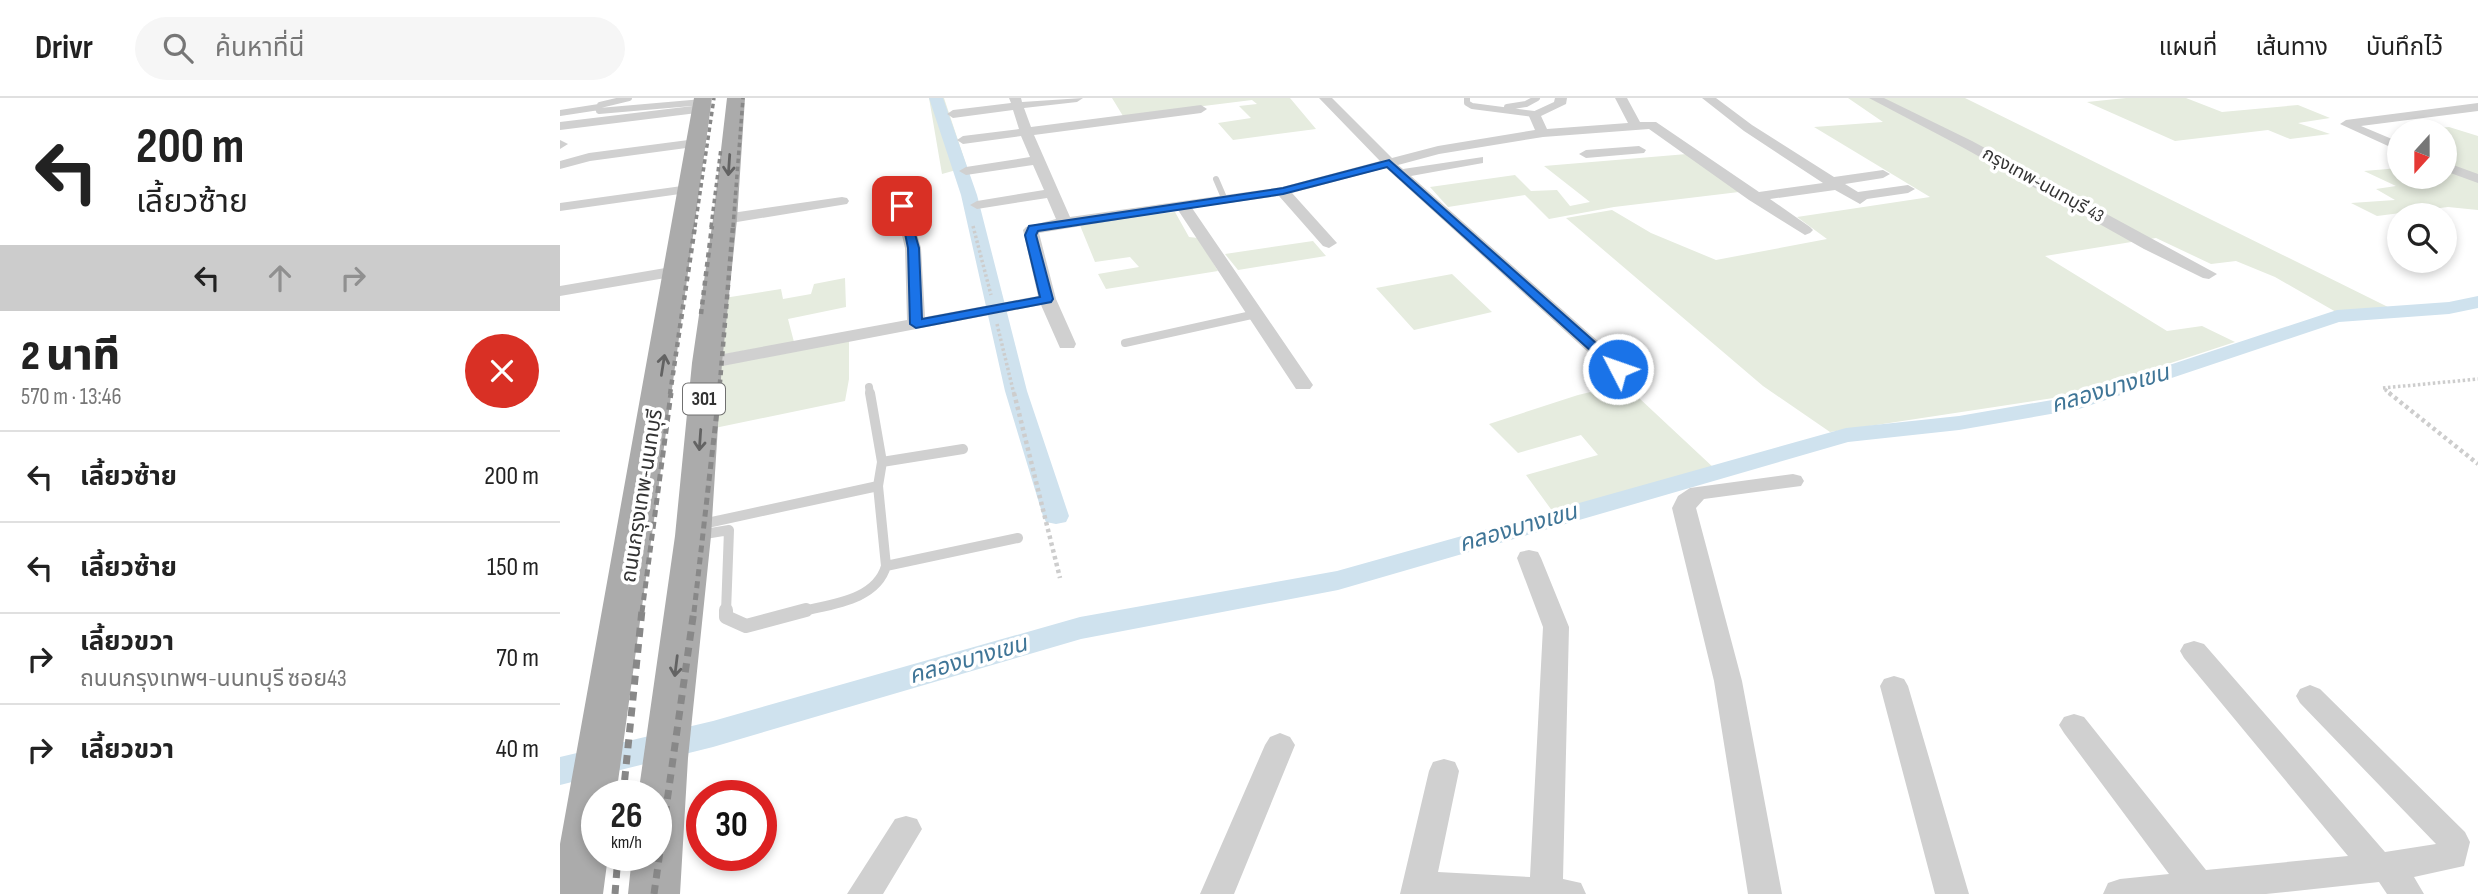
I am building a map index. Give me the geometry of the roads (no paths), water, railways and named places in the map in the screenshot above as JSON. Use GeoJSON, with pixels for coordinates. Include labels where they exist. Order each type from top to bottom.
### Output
{"type":"FeatureCollection","features":[{"type":"Feature","properties":{"kind":"main road","name":"301"},"geometry":{"type":"LineString","coordinates":[[654,894],[665,758],[693,531],[706,363],[725,219],[736,98]]}},
{"type":"Feature","properties":{"kind":"main road","name":"ถนนกรุงเทพ-นนทบุรี"},"geometry":{"type":"LineString","coordinates":[[577,894],[598,777],[702,103]]}},
{"type":"Feature","properties":{"kind":"main road"},"geometry":{"type":"LineString","coordinates":[[678,268],[719,258]]}},
{"type":"Feature","properties":{"kind":"street"},"geometry":{"type":"LineString","coordinates":[[953,114],[1016,102],[1077,98]]}},
{"type":"Feature","properties":{"kind":"street"},"geometry":{"type":"LineString","coordinates":[[1325,98],[1395,169],[1618,369]]}},
{"type":"Feature","properties":{"kind":"street"},"geometry":{"type":"LineString","coordinates":[[1543,133],[1534,114],[1560,104],[1560,98]]}},
{"type":"Feature","properties":{"kind":"street"},"geometry":{"type":"LineString","coordinates":[[1621,98],[1636,127]]}},
{"type":"Feature","properties":{"kind":"street"},"geometry":{"type":"LineString","coordinates":[[1708,98],[1748,128],[1857,199],[1908,189]]}},
{"type":"Feature","properties":{"kind":"street","name":"กรุงเทพ-นนทบุรี 43"},"geometry":{"type":"LineString","coordinates":[[1875,98],[1968,144],[2151,246],[2209,274]]}},
{"type":"Feature","properties":{"kind":"street"},"geometry":{"type":"LineString","coordinates":[[2452,98],[2478,107]]}},
{"type":"Feature","properties":{"kind":"street"},"geometry":{"type":"LineString","coordinates":[[1016,102],[1065,222]]}},
{"type":"Feature","properties":{"kind":"street"},"geometry":{"type":"LineString","coordinates":[[560,125],[702,103]]}},
{"type":"Feature","properties":{"kind":"street"},"geometry":{"type":"LineString","coordinates":[[2387,142],[2346,124],[2478,107]]}},
{"type":"Feature","properties":{"kind":"street"},"geometry":{"type":"LineString","coordinates":[[964,140],[1201,109]]}},
{"type":"Feature","properties":{"kind":"street"},"geometry":{"type":"LineString","coordinates":[[1395,169],[1438,150],[1543,133],[1657,127],[1805,230]]}},
{"type":"Feature","properties":{"kind":"street"},"geometry":{"type":"LineString","coordinates":[[1722,130],[1748,128]]}},
{"type":"Feature","properties":{"kind":"street"},"geometry":{"type":"LineString","coordinates":[[1563,131],[1589,156],[1639,150]]}},
{"type":"Feature","properties":{"kind":"street"},"geometry":{"type":"LineString","coordinates":[[561,165],[589,157],[696,143]]}},
{"type":"Feature","properties":{"kind":"street"},"geometry":{"type":"LineString","coordinates":[[966,171],[1038,160]]}},
{"type":"Feature","properties":{"kind":"street"},"geometry":{"type":"LineString","coordinates":[[1067,344],[1047,299],[1031,230],[1065,222],[1283,191],[1395,169],[1478,160]]}},
{"type":"Feature","properties":{"kind":"street"},"geometry":{"type":"LineString","coordinates":[[2457,171],[2478,179]]}},
{"type":"Feature","properties":{"kind":"street"},"geometry":{"type":"LineString","coordinates":[[1754,197],[1883,174]]}},
{"type":"Feature","properties":{"kind":"street"},"geometry":{"type":"LineString","coordinates":[[560,207],[689,190]]}},
{"type":"Feature","properties":{"kind":"street"},"geometry":{"type":"LineString","coordinates":[[1283,191],[1329,243]]}},
{"type":"Feature","properties":{"kind":"street"},"geometry":{"type":"LineString","coordinates":[[977,205],[1053,193]]}},
{"type":"Feature","properties":{"kind":"street"},"geometry":{"type":"LineString","coordinates":[[725,219],[842,201]]}},
{"type":"Feature","properties":{"kind":"street"},"geometry":{"type":"LineString","coordinates":[[902,206],[913,248],[916,324]]}},
{"type":"Feature","properties":{"kind":"street"},"geometry":{"type":"LineString","coordinates":[[1183,206],[1303,385]]}},
{"type":"Feature","properties":{"kind":"street"},"geometry":{"type":"LineString","coordinates":[[560,291],[678,268]]}},
{"type":"Feature","properties":{"kind":"street"},"geometry":{"type":"LineString","coordinates":[[706,363],[1047,299]]}},
{"type":"Feature","properties":{"kind":"street"},"geometry":{"type":"LineString","coordinates":[[1765,894],[1728,681],[1684,508],[1686,501],[1698,493],[1793,481]]}},
{"type":"Feature","properties":{"kind":"street"},"geometry":{"type":"LineString","coordinates":[[1444,771],[1418,890],[1554,893],[1556,627],[1529,558]]}},
{"type":"Feature","properties":{"kind":"street"},"geometry":{"type":"LineString","coordinates":[[2193,651],[2407,894]]}},
{"type":"Feature","properties":{"kind":"street"},"geometry":{"type":"LineString","coordinates":[[1894,686],[1952,894]]}},
{"type":"Feature","properties":{"kind":"street"},"geometry":{"type":"LineString","coordinates":[[2120,894],[2211,888],[2452,856],[2454,842],[2310,696]]}},
{"type":"Feature","properties":{"kind":"street"},"geometry":{"type":"LineString","coordinates":[[2074,726],[2211,888]]}},
{"type":"Feature","properties":{"kind":"street"},"geometry":{"type":"LineString","coordinates":[[1217,894],[1280,746]]}},
{"type":"Feature","properties":{"kind":"street"},"geometry":{"type":"LineString","coordinates":[[864,894],[906,830]]}},
{"type":"Feature","properties":{"kind":"lane"},"geometry":{"type":"LineString","coordinates":[[587,109],[592,98]]}},
{"type":"Feature","properties":{"kind":"lane"},"geometry":{"type":"LineString","coordinates":[[560,113],[599,107],[606,102],[629,98]]}},
{"type":"Feature","properties":{"kind":"lane"},"geometry":{"type":"LineString","coordinates":[[1467,98],[1467,103],[1487,108],[1534,114]]}},
{"type":"Feature","properties":{"kind":"lane"},"geometry":{"type":"LineString","coordinates":[[1487,108],[1513,107],[1531,103],[1537,98]]}},
{"type":"Feature","properties":{"kind":"lane"},"geometry":{"type":"LineString","coordinates":[[599,107],[599,111],[608,112],[702,103]]}},
{"type":"Feature","properties":{"kind":"lane"},"geometry":{"type":"LineString","coordinates":[[1216,179],[1225,200]]}},
{"type":"Feature","properties":{"kind":"lane"},"geometry":{"type":"LineString","coordinates":[[1125,343],[1256,314]]}},
{"type":"Feature","properties":{"kind":"lane"},"geometry":{"type":"LineString","coordinates":[[693,531],[729,530],[726,617],[746,626],[863,595],[883,576],[886,566],[878,486],[883,463],[869,387]]}},
{"type":"Feature","properties":{"kind":"lane"},"geometry":{"type":"LineString","coordinates":[[883,463],[963,449]]}},
{"type":"Feature","properties":{"kind":"lane"},"geometry":{"type":"LineString","coordinates":[[693,531],[878,486]]}},
{"type":"Feature","properties":{"kind":"lane"},"geometry":{"type":"LineString","coordinates":[[886,566],[1018,538]]}},
{"type":"Feature","properties":{"kind":"waterway"},"geometry":{"type":"LineString","coordinates":[[936,98],[969,195],[1016,391],[1056,516]]}},
{"type":"Feature","properties":{"kind":"waterway","name":"คลองบางเขน"},"geometry":{"type":"LineString","coordinates":[[560,771],[713,734],[1080,628],[1338,580],[1846,435],[1959,423],[2079,402],[2337,316],[2449,308],[2478,302]]}},
{"type":"Feature","properties":{"kind":"railway"},"geometry":{"type":"LineString","coordinates":[[695,227],[714,98]]}},
{"type":"Feature","properties":{"kind":"railway"},"geometry":{"type":"LineString","coordinates":[[733,227],[743,98]]}},
{"type":"Feature","properties":{"kind":"railway"},"geometry":{"type":"LineString","coordinates":[[711,227],[721,148]]}},
{"type":"Feature","properties":{"kind":"railway"},"geometry":{"type":"LineString","coordinates":[[670,394],[695,226]]}},
{"type":"Feature","properties":{"kind":"railway"},"geometry":{"type":"LineString","coordinates":[[701,314],[712,226]]}},
{"type":"Feature","properties":{"kind":"railway"},"geometry":{"type":"LineString","coordinates":[[719,394],[733,226]]}},
{"type":"Feature","properties":{"kind":"railway"},"geometry":{"type":"LineString","coordinates":[[642,612],[671,393]]}},
{"type":"Feature","properties":{"kind":"railway"},"geometry":{"type":"LineString","coordinates":[[694,612],[719,393]]}},
{"type":"Feature","properties":{"kind":"railway"},"geometry":{"type":"LineString","coordinates":[[625,780],[642,610]]}},
{"type":"Feature","properties":{"kind":"railway"},"geometry":{"type":"LineString","coordinates":[[654,894],[694,610]]}},
{"type":"Feature","properties":{"kind":"railway"},"geometry":{"type":"LineString","coordinates":[[615,894],[617,871]]}}]}
